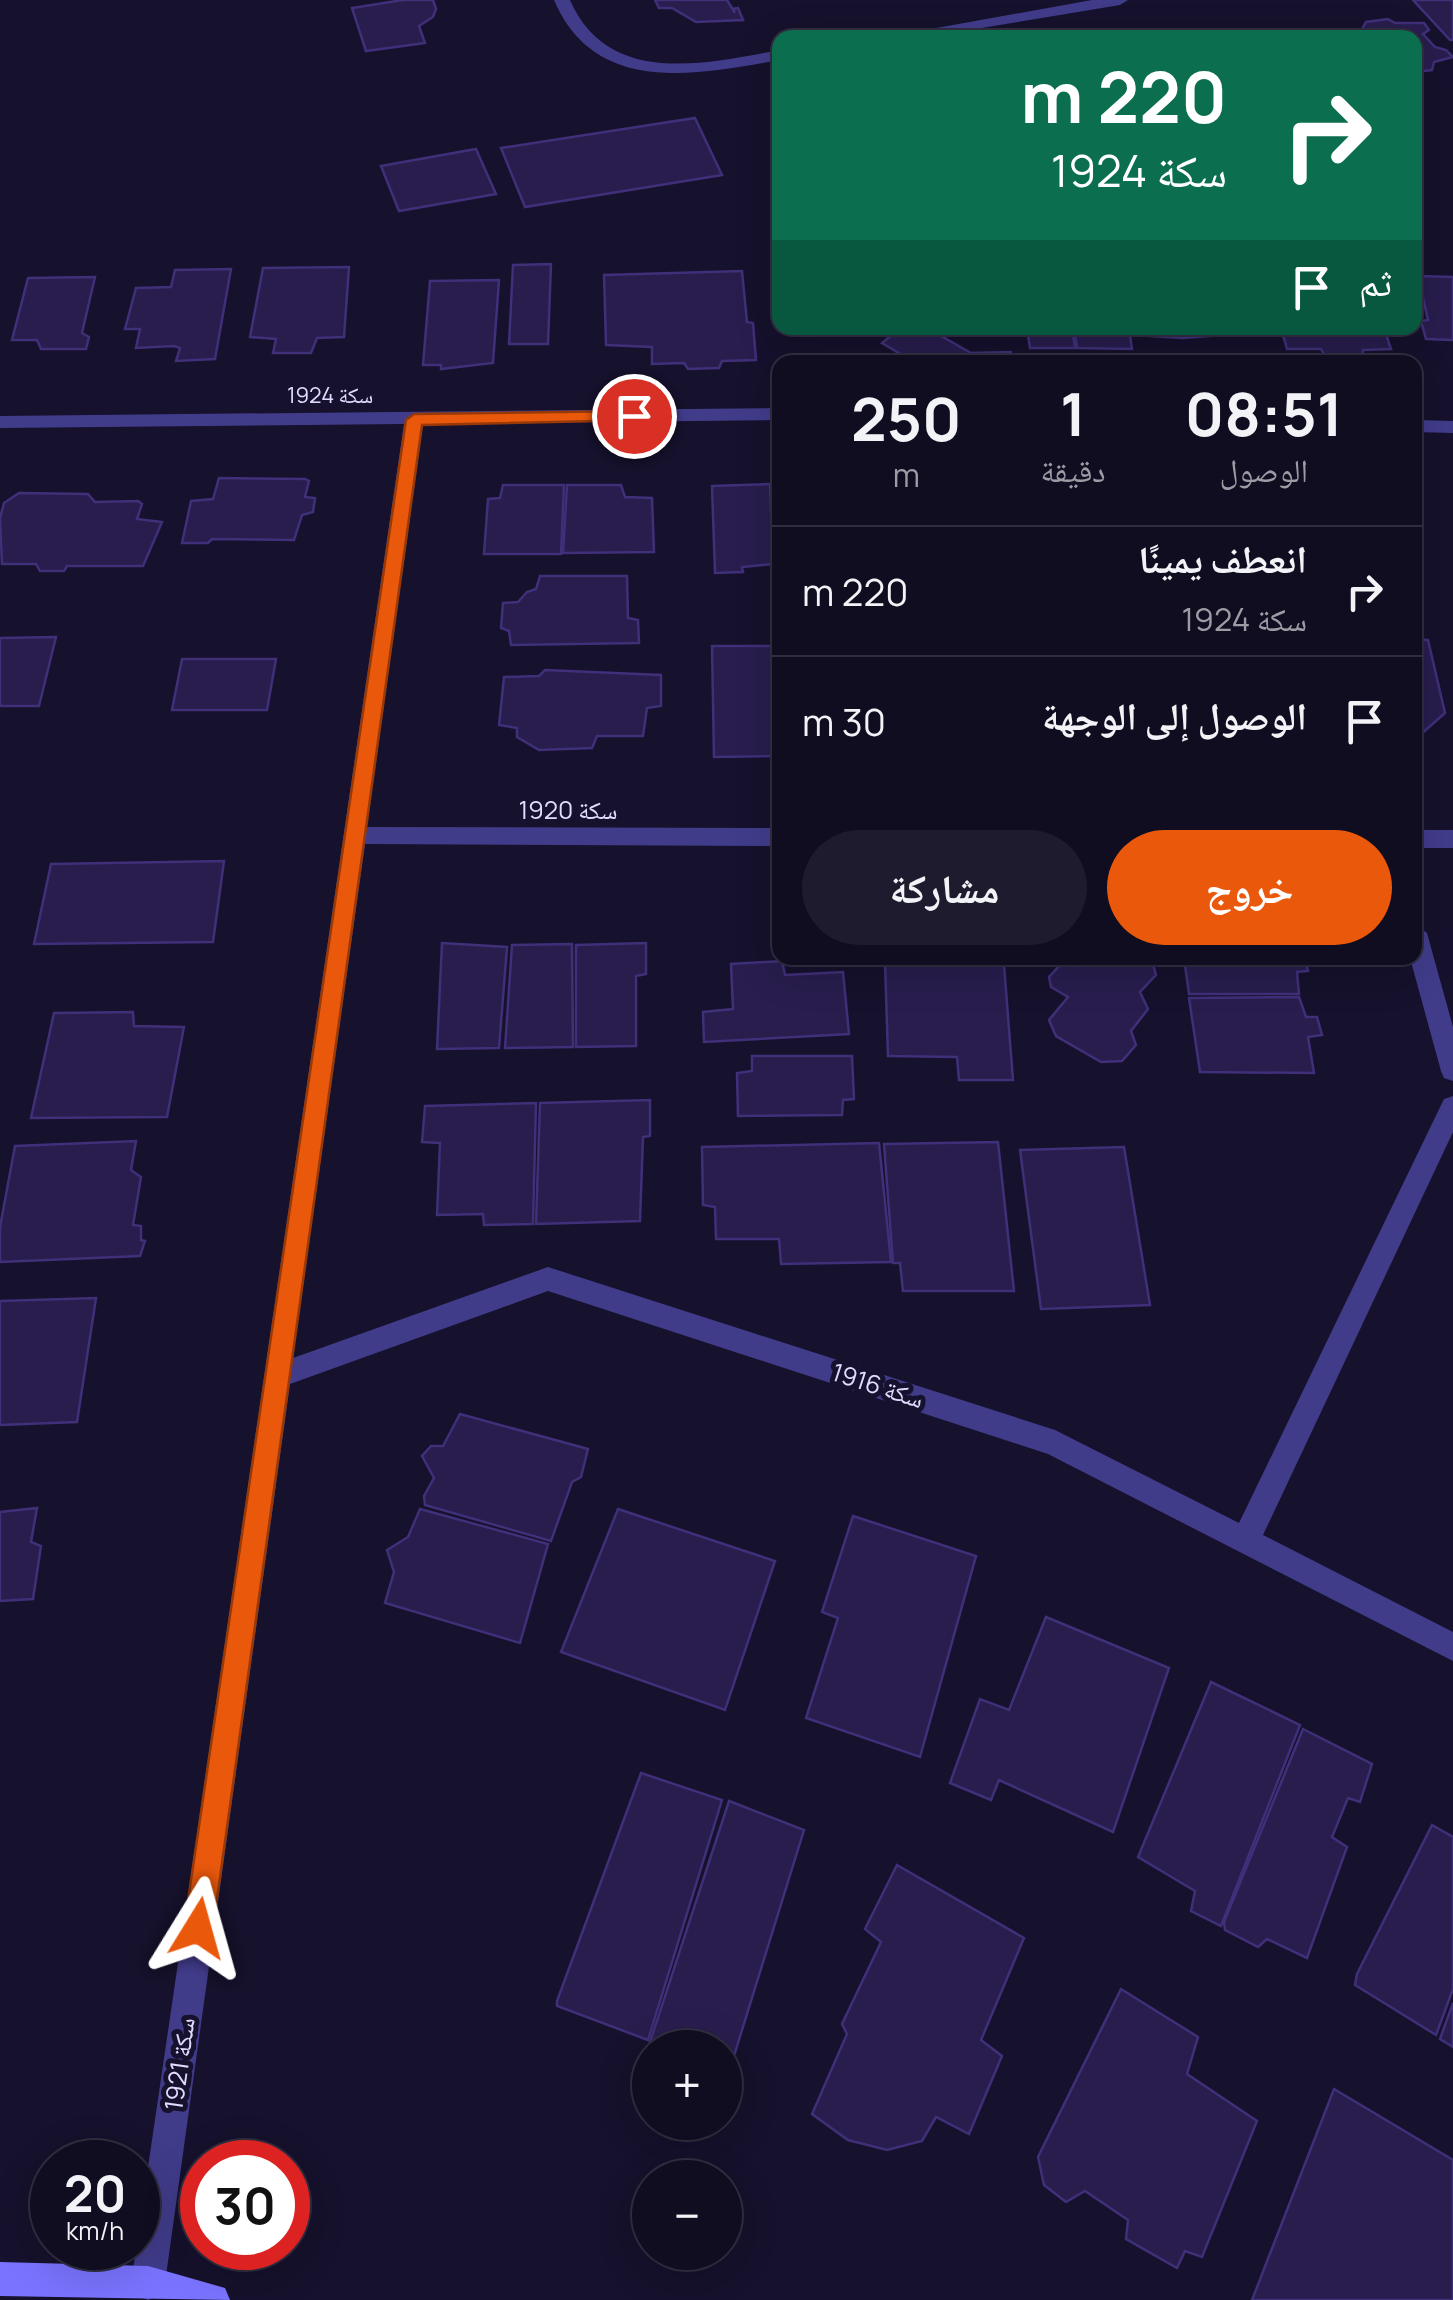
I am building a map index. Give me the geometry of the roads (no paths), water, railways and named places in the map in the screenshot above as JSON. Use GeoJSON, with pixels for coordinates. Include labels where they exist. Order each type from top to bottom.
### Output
{"type":"FeatureCollection","features":[{"type":"Feature","properties":{"kind":"street"},"geometry":{"type":"LineString","coordinates":[[562,0],[578,32],[602,51],[633,64],[684,70],[772,56]]}},
{"type":"Feature","properties":{"kind":"street"},"geometry":{"type":"LineString","coordinates":[[931,30],[1059,5],[1120,0]]}},
{"type":"Feature","properties":{"kind":"street","name":"سكة 1924"},"geometry":{"type":"LineString","coordinates":[[0,422],[772,414]]}},
{"type":"Feature","properties":{"kind":"street","name":"سكة 1921"},"geometry":{"type":"LineString","coordinates":[[148,2283],[414,420]]}},
{"type":"Feature","properties":{"kind":"street"},"geometry":{"type":"LineString","coordinates":[[1422,426],[1453,426]]}},
{"type":"Feature","properties":{"kind":"street","name":"سكة 1920"},"geometry":{"type":"LineString","coordinates":[[355,836],[772,837]]}},
{"type":"Feature","properties":{"kind":"street"},"geometry":{"type":"LineString","coordinates":[[1422,838],[1453,839]]}},
{"type":"Feature","properties":{"kind":"street"},"geometry":{"type":"LineString","coordinates":[[1422,958],[1453,1071]]}},
{"type":"Feature","properties":{"kind":"street"},"geometry":{"type":"LineString","coordinates":[[1245,1540],[1453,1106]]}},
{"type":"Feature","properties":{"kind":"street","name":"سكة 1916"},"geometry":{"type":"LineString","coordinates":[[277,1376],[548,1279],[1054,1442],[1453,1647]]}},
{"type":"Feature","properties":{"kind":"street"},"geometry":{"type":"LineString","coordinates":[[0,2279],[148,2283],[213,2300]]}}]}
